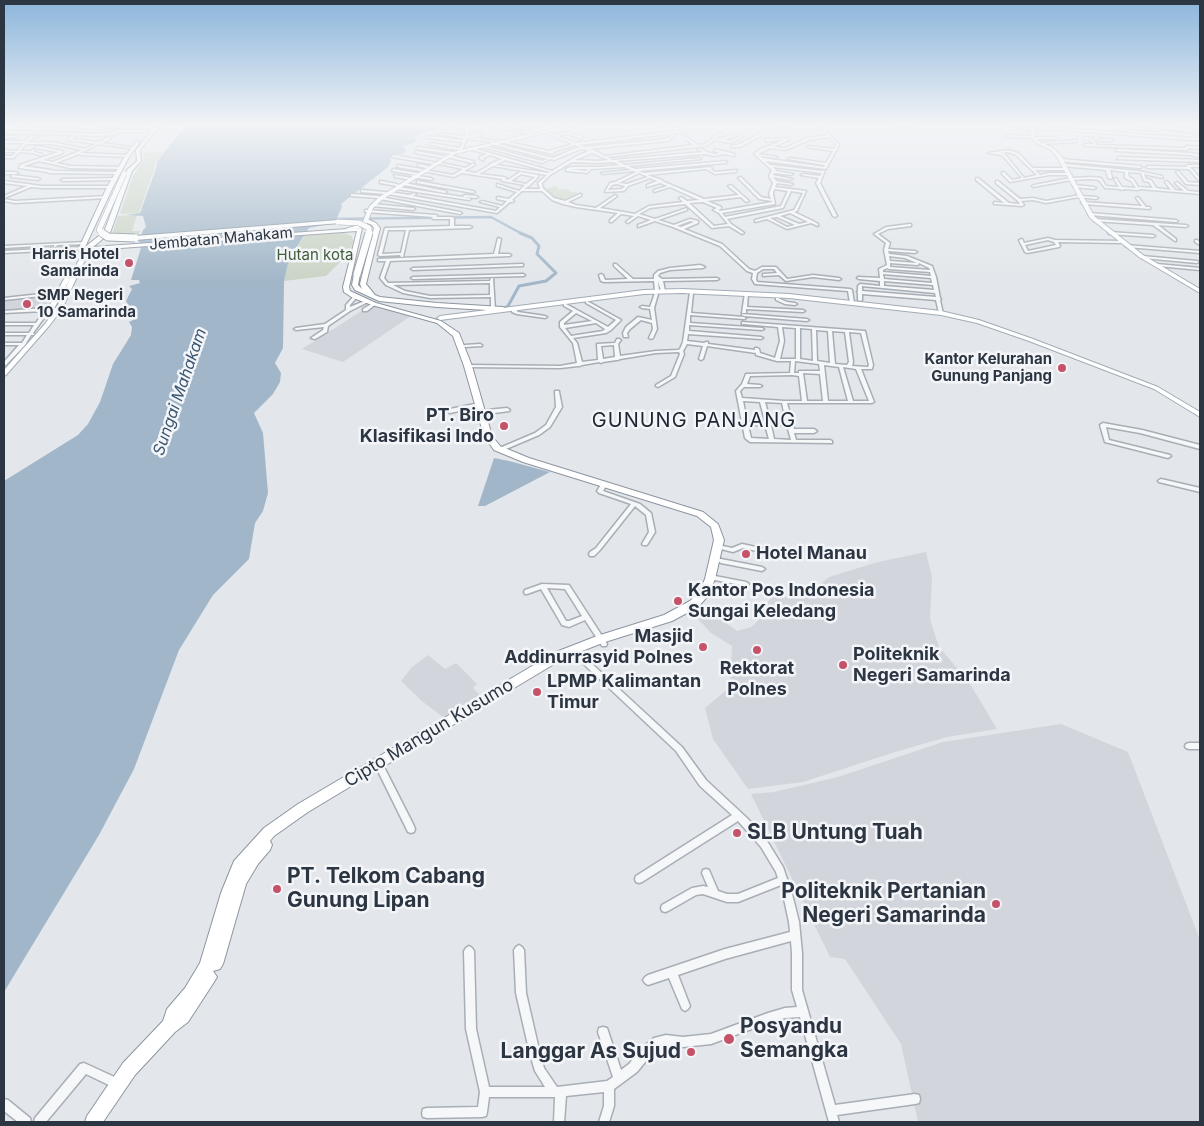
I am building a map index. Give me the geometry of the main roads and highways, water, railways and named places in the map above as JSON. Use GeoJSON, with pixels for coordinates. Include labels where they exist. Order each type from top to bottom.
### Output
{"type":"FeatureCollection","features":[{"type":"Feature","properties":{"kind":"highway"},"geometry":{"type":"LineString","coordinates":[[84,248],[110,187],[116,178]]}},
{"type":"Feature","properties":{"kind":"highway"},"geometry":{"type":"LineString","coordinates":[[118,178],[99,230],[108,237],[135,238],[358,222],[369,228],[369,234],[357,274],[355,285],[357,290],[370,296],[420,304],[503,309]]}},
{"type":"Feature","properties":{"kind":"highway"},"geometry":{"type":"LineString","coordinates":[[84,248],[106,233],[127,178]]}},
{"type":"Feature","properties":{"kind":"highway"},"geometry":{"type":"LineString","coordinates":[[100,211],[112,209],[118,196],[122,193]]}},
{"type":"Feature","properties":{"kind":"highway"},"geometry":{"type":"LineString","coordinates":[[367,221],[374,224],[377,228],[365,274],[365,288],[374,295],[401,301],[407,307],[398,310]]}},
{"type":"Feature","properties":{"kind":"highway"},"geometry":{"type":"LineString","coordinates":[[358,239],[360,228]]}},
{"type":"Feature","properties":{"kind":"highway","name":"Jembatan Mahakam"},"geometry":{"type":"LineString","coordinates":[[84,248],[360,228]]}},
{"type":"Feature","properties":{"kind":"highway"},"geometry":{"type":"LineString","coordinates":[[339,230],[353,234],[358,239]]}},
{"type":"Feature","properties":{"kind":"highway","name":"Cipto Mangun Kusumo"},"geometry":{"type":"LineString","coordinates":[[358,239],[346,287],[347,292],[371,303],[439,320],[460,334],[469,364]]}},
{"type":"Feature","properties":{"kind":"highway"},"geometry":{"type":"LineString","coordinates":[[387,307],[396,305],[401,301]]}},
{"type":"Feature","properties":{"kind":"highway","name":"Cipto Mangun Kusumo"},"geometry":{"type":"LineString","coordinates":[[93,1122],[118,1084],[168,1026],[182,1016],[197,996],[214,967],[240,882],[262,848],[274,836],[309,811],[381,769],[433,734],[560,655],[670,623],[686,615],[702,603],[715,578],[721,561],[723,535],[719,525],[713,518],[702,511],[569,471],[504,448],[494,436],[458,337],[439,320]]}},
{"type":"Feature","properties":{"kind":"highway","name":"Cipto Mangun Kusumo"},"geometry":{"type":"LineString","coordinates":[[168,1026],[173,1014],[190,993],[207,966],[232,881],[240,866],[257,843],[269,832],[303,808],[576,653],[668,618],[694,604],[703,594],[710,579],[719,546],[715,526],[706,516],[513,456],[497,448],[488,436],[483,408]]}},
{"type":"Feature","properties":{"kind":"main road"},"geometry":{"type":"LineString","coordinates":[[360,228],[373,205],[385,195],[405,184],[411,178]]}},
{"type":"Feature","properties":{"kind":"main road"},"geometry":{"type":"LineString","coordinates":[[360,228],[367,221],[369,204],[411,178]]}},
{"type":"Feature","properties":{"kind":"main road"},"geometry":{"type":"LineString","coordinates":[[1071,178],[1081,199],[1095,220],[1150,262],[1200,292]]}},
{"type":"Feature","properties":{"kind":"main road"},"geometry":{"type":"LineString","coordinates":[[4,368],[52,310],[59,293],[84,248]]}},
{"type":"Feature","properties":{"kind":"main road"},"geometry":{"type":"LineString","coordinates":[[4,374],[41,333],[84,248]]}},
{"type":"Feature","properties":{"kind":"main road"},"geometry":{"type":"LineString","coordinates":[[1150,262],[1158,265],[1200,292]]}},
{"type":"Feature","properties":{"kind":"main road"},"geometry":{"type":"LineString","coordinates":[[439,320],[503,309],[565,305],[659,292],[746,295]]}},
{"type":"Feature","properties":{"kind":"main road"},"geometry":{"type":"LineString","coordinates":[[439,320],[516,314],[530,308],[659,292],[783,297],[940,313],[979,322],[1030,341],[1155,392],[1200,416]]}},
{"type":"Feature","properties":{"kind":"main road"},"geometry":{"type":"LineString","coordinates":[[783,297],[949,316],[1030,341]]}},
{"type":"Feature","properties":{"kind":"water","name":"Sungai Mahakam"},"geometry":{"type":"Polygon","coordinates":[[[153,178],[375,178],[341,204],[342,207],[336,220],[329,224],[309,228],[289,259],[284,281],[283,348],[275,363],[281,373],[280,382],[273,394],[254,413],[263,433],[268,493],[263,511],[255,523],[249,559],[213,595],[179,650],[134,769],[99,835],[4,992],[4,481],[78,435],[88,424],[100,402],[113,364],[131,335],[132,327],[129,322],[133,320],[135,311],[130,309],[126,301],[132,289],[129,286],[140,283],[139,280],[131,280],[141,248],[139,241],[146,227],[143,216],[126,215],[140,213],[153,178]]]}},
{"type":"Feature","properties":{"kind":"water"},"geometry":{"type":"Polygon","coordinates":[[[494,458],[550,472],[485,506],[478,506],[494,458]]]}},
{"type":"Feature","properties":{"kind":"waterway"},"geometry":{"type":"LineString","coordinates":[[331,219],[491,217],[521,234]]}},
{"type":"Feature","properties":{"kind":"waterway"},"geometry":{"type":"LineString","coordinates":[[502,309],[508,306],[519,286],[546,281],[556,273],[537,254],[539,246],[532,238],[521,234]]}},
{"type":"Feature","properties":{"kind":"place","name":"Harris Hotel Samarinda"},"geometry":{"type":"Point","coordinates":[129,263]}},
{"type":"Feature","properties":{"kind":"place","name":"SMP Negeri 10 Samarinda"},"geometry":{"type":"Point","coordinates":[27,304]}},
{"type":"Feature","properties":{"kind":"place","name":"Kantor Kelurahan Gunung Panjang"},"geometry":{"type":"Point","coordinates":[1062,368]}},
{"type":"Feature","properties":{"kind":"place","name":"PT. Biro Klasifikasi Indo"},"geometry":{"type":"Point","coordinates":[504,426]}},
{"type":"Feature","properties":{"kind":"place","name":"Hotel Manau"},"geometry":{"type":"Point","coordinates":[746,554]}},
{"type":"Feature","properties":{"kind":"place","name":"Kantor Pos Indonesia Sungai Keledang"},"geometry":{"type":"Point","coordinates":[678,601]}},
{"type":"Feature","properties":{"kind":"place","name":"Masjid Addinurrasyid Polnes"},"geometry":{"type":"Point","coordinates":[703,647]}},
{"type":"Feature","properties":{"kind":"place","name":"Rektorat Polnes"},"geometry":{"type":"Point","coordinates":[757,650]}},
{"type":"Feature","properties":{"kind":"place","name":"Politeknik Negeri Samarinda"},"geometry":{"type":"Point","coordinates":[843,665]}},
{"type":"Feature","properties":{"kind":"place","name":"LPMP Kalimantan Timur"},"geometry":{"type":"Point","coordinates":[537,692]}},
{"type":"Feature","properties":{"kind":"place","name":"SLB Untung Tuah"},"geometry":{"type":"Point","coordinates":[737,833]}},
{"type":"Feature","properties":{"kind":"place","name":"PT. Telkom Cabang Gunung Lipan"},"geometry":{"type":"Point","coordinates":[277,889]}},
{"type":"Feature","properties":{"kind":"place","name":"Politeknik Pertanian Negeri Samarinda"},"geometry":{"type":"Point","coordinates":[996,904]}},
{"type":"Feature","properties":{"kind":"place","name":"Posyandu Semangka"},"geometry":{"type":"Point","coordinates":[729,1039]}},
{"type":"Feature","properties":{"kind":"place","name":"Langgar As Sujud"},"geometry":{"type":"Point","coordinates":[691,1052]}},
{"type":"Feature","properties":{"kind":"district","name":"GUNUNG PANJANG"},"geometry":{"type":"Point","coordinates":[694,421]}},
{"type":"Feature","properties":{"kind":"park label","name":"Hutan kota"},"geometry":{"type":"Point","coordinates":[315,255]}}]}
